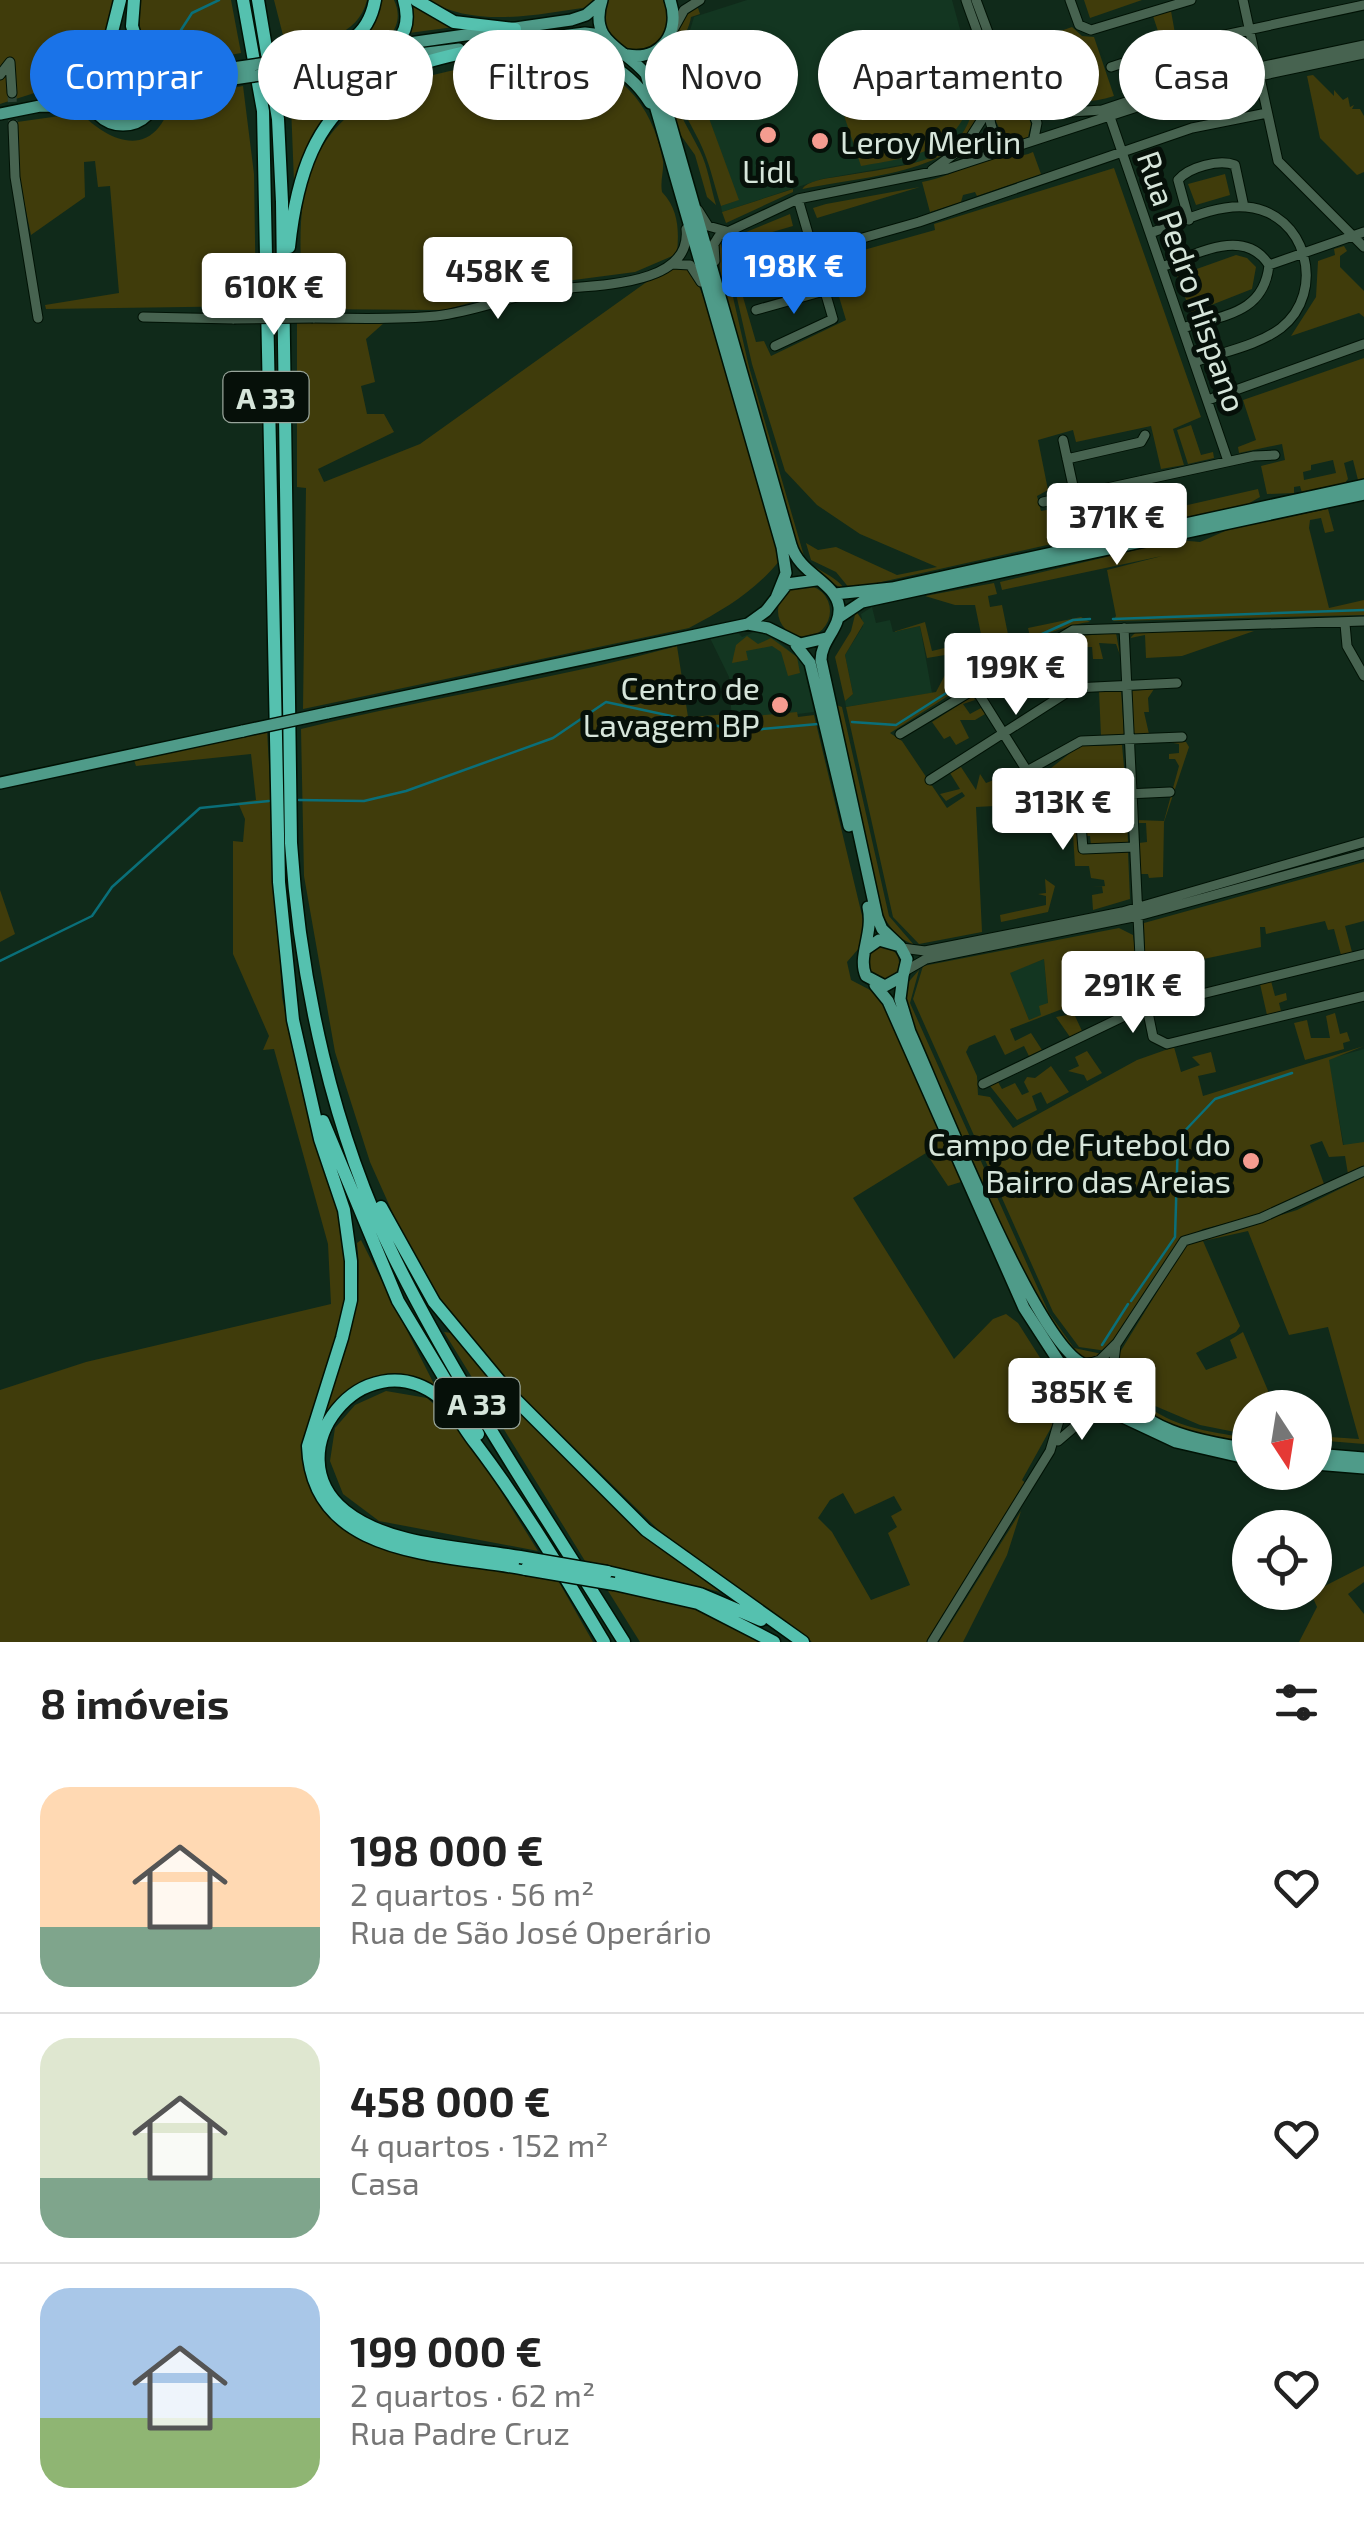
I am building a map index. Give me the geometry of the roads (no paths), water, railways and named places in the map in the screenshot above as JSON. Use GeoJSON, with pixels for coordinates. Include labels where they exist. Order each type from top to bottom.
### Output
{"type":"FeatureCollection","features":[{"type":"Feature","properties":{"kind":"highway"},"geometry":{"type":"LineString","coordinates":[[112,30],[120,0]]}},
{"type":"Feature","properties":{"kind":"highway"},"geometry":{"type":"LineString","coordinates":[[134,0],[134,30]]}},
{"type":"Feature","properties":{"kind":"highway"},"geometry":{"type":"LineString","coordinates":[[234,0],[264,167]]}},
{"type":"Feature","properties":{"kind":"highway","name":"A 33"},"geometry":{"type":"LineString","coordinates":[[243,0],[262,111],[276,844],[293,1020],[305,1072],[349,1190],[398,1300],[496,1469],[604,1642]]}},
{"type":"Feature","properties":{"kind":"highway","name":"A 33"},"geometry":{"type":"LineString","coordinates":[[258,0],[264,30]]}},
{"type":"Feature","properties":{"kind":"highway"},"geometry":{"type":"LineString","coordinates":[[266,0],[267,30]]}},
{"type":"Feature","properties":{"kind":"highway"},"geometry":{"type":"LineString","coordinates":[[363,30],[375,0]]}},
{"type":"Feature","properties":{"kind":"highway"},"geometry":{"type":"LineString","coordinates":[[403,30],[408,22],[404,0]]}},
{"type":"Feature","properties":{"kind":"highway"},"geometry":{"type":"LineString","coordinates":[[416,0],[454,22],[490,30]]}},
{"type":"Feature","properties":{"kind":"highway"},"geometry":{"type":"LineString","coordinates":[[283,304],[295,192],[304,165],[336,116],[370,85],[395,70],[453,53]]}},
{"type":"Feature","properties":{"kind":"highway","name":"A 33"},"geometry":{"type":"LineString","coordinates":[[278,120],[295,902],[314,1020],[354,1152],[393,1256],[432,1330],[624,1642]]}},
{"type":"Feature","properties":{"kind":"highway"},"geometry":{"type":"LineString","coordinates":[[305,1072],[344,1210],[352,1261],[351,1300],[342,1338],[308,1446],[315,1490],[337,1520],[358,1534],[700,1594],[756,1617],[800,1642]]}},
{"type":"Feature","properties":{"kind":"highway"},"geometry":{"type":"LineString","coordinates":[[354,1152],[434,1302],[512,1396],[668,1549],[800,1642]]}},
{"type":"Feature","properties":{"kind":"highway"},"geometry":{"type":"LineString","coordinates":[[496,1469],[452,1408],[438,1395],[408,1383],[363,1388],[333,1411],[320,1442],[322,1472],[334,1500],[362,1522],[386,1532],[523,1563]]}},
{"type":"Feature","properties":{"kind":"highway"},"geometry":{"type":"LineString","coordinates":[[610,1578],[698,1604],[774,1642]]}},
{"type":"Feature","properties":{"kind":"main road"},"geometry":{"type":"LineString","coordinates":[[543,30],[578,19],[602,0]]}},
{"type":"Feature","properties":{"kind":"main road"},"geometry":{"type":"LineString","coordinates":[[601,30],[598,14],[602,0]]}},
{"type":"Feature","properties":{"kind":"main road"},"geometry":{"type":"LineString","coordinates":[[670,0],[670,30]]}},
{"type":"Feature","properties":{"kind":"main road"},"geometry":{"type":"LineString","coordinates":[[625,56],[645,73]]}},
{"type":"Feature","properties":{"kind":"main road"},"geometry":{"type":"LineString","coordinates":[[625,73],[645,96]]}},
{"type":"Feature","properties":{"kind":"main road"},"geometry":{"type":"LineString","coordinates":[[0,114],[30,108]]}},
{"type":"Feature","properties":{"kind":"main road"},"geometry":{"type":"LineString","coordinates":[[105,120],[125,125],[135,120]]}},
{"type":"Feature","properties":{"kind":"main road"},"geometry":{"type":"LineString","coordinates":[[659,120],[684,214],[722,321],[795,558],[835,594],[876,591],[1364,485]]}},
{"type":"Feature","properties":{"kind":"main road"},"geometry":{"type":"LineString","coordinates":[[671,120],[782,547],[786,574],[774,600],[773,618],[810,662],[870,918],[862,969],[888,1001],[1024,1308],[1060,1362],[1074,1404],[1176,1442],[1232,1455]]}},
{"type":"Feature","properties":{"kind":"main road"},"geometry":{"type":"LineString","coordinates":[[1232,1446],[1145,1418],[1120,1396],[1113,1378],[1102,1366],[1087,1365],[1060,1346],[1033,1304],[910,1032],[900,999],[904,973],[901,947],[882,929],[877,917],[821,660],[838,618],[862,602],[1364,494]]}},
{"type":"Feature","properties":{"kind":"main road"},"geometry":{"type":"LineString","coordinates":[[0,783],[748,624],[792,581],[820,582]]}},
{"type":"Feature","properties":{"kind":"main road"},"geometry":{"type":"LineString","coordinates":[[835,594],[838,618]]}},
{"type":"Feature","properties":{"kind":"main road"},"geometry":{"type":"LineString","coordinates":[[748,624],[812,644],[830,635]]}},
{"type":"Feature","properties":{"kind":"main road"},"geometry":{"type":"LineString","coordinates":[[866,948],[879,940],[901,947]]}},
{"type":"Feature","properties":{"kind":"main road"},"geometry":{"type":"LineString","coordinates":[[872,982],[891,985],[904,973]]}},
{"type":"Feature","properties":{"kind":"main road"},"geometry":{"type":"LineString","coordinates":[[1068,1387],[1074,1372],[1087,1365]]}},
{"type":"Feature","properties":{"kind":"main road"},"geometry":{"type":"LineString","coordinates":[[1096,1411],[1114,1395],[1113,1378]]}},
{"type":"Feature","properties":{"kind":"main road"},"geometry":{"type":"LineString","coordinates":[[1332,1455],[1364,1458]]}},
{"type":"Feature","properties":{"kind":"main road"},"geometry":{"type":"LineString","coordinates":[[1332,1465],[1364,1468]]}},
{"type":"Feature","properties":{"kind":"street"},"geometry":{"type":"LineString","coordinates":[[673,30],[684,10],[700,0]]}},
{"type":"Feature","properties":{"kind":"street"},"geometry":{"type":"LineString","coordinates":[[966,0],[976,30]]}},
{"type":"Feature","properties":{"kind":"street"},"geometry":{"type":"LineString","coordinates":[[976,0],[987,30]]}},
{"type":"Feature","properties":{"kind":"street"},"geometry":{"type":"LineString","coordinates":[[1070,0],[1079,24],[1091,30],[1191,0]]}},
{"type":"Feature","properties":{"kind":"street"},"geometry":{"type":"LineString","coordinates":[[1243,0],[1250,30],[1364,6]]}},
{"type":"Feature","properties":{"kind":"street"},"geometry":{"type":"LineString","coordinates":[[1265,69],[1364,45]]}},
{"type":"Feature","properties":{"kind":"street"},"geometry":{"type":"LineString","coordinates":[[1265,70],[1364,54]]}},
{"type":"Feature","properties":{"kind":"street"},"geometry":{"type":"LineString","coordinates":[[0,75],[10,62],[12,93]]}},
{"type":"Feature","properties":{"kind":"street"},"geometry":{"type":"LineString","coordinates":[[1111,66],[1119,63]]}},
{"type":"Feature","properties":{"kind":"street"},"geometry":{"type":"LineString","coordinates":[[1265,103],[1278,161],[1364,248]]}},
{"type":"Feature","properties":{"kind":"street"},"geometry":{"type":"LineString","coordinates":[[743,272],[1192,128],[1267,112]]}},
{"type":"Feature","properties":{"kind":"street"},"geometry":{"type":"LineString","coordinates":[[722,321],[713,250],[716,239],[726,231],[798,199],[920,176],[1119,114]]}},
{"type":"Feature","properties":{"kind":"street","name":"Rua Pedro Hispano"},"geometry":{"type":"LineString","coordinates":[[1110,117],[1228,461]]}},
{"type":"Feature","properties":{"kind":"street"},"geometry":{"type":"LineString","coordinates":[[920,176],[957,154],[980,120]]}},
{"type":"Feature","properties":{"kind":"street"},"geometry":{"type":"LineString","coordinates":[[992,120],[995,137],[1009,148]]}},
{"type":"Feature","properties":{"kind":"street"},"geometry":{"type":"LineString","coordinates":[[1032,141],[1036,120]]}},
{"type":"Feature","properties":{"kind":"street"},"geometry":{"type":"LineString","coordinates":[[13,125],[15,177],[38,318]]}},
{"type":"Feature","properties":{"kind":"street"},"geometry":{"type":"LineString","coordinates":[[1189,220],[1176,184],[1182,174],[1211,165],[1235,165],[1244,206]]}},
{"type":"Feature","properties":{"kind":"street"},"geometry":{"type":"LineString","coordinates":[[689,187],[708,226],[726,231]]}},
{"type":"Feature","properties":{"kind":"street"},"geometry":{"type":"LineString","coordinates":[[775,346],[833,319],[798,199]]}},
{"type":"Feature","properties":{"kind":"street"},"geometry":{"type":"LineString","coordinates":[[1150,233],[1244,206],[1281,221],[1303,252],[1305,292],[1290,320],[1264,338],[1194,362]]}},
{"type":"Feature","properties":{"kind":"street"},"geometry":{"type":"LineString","coordinates":[[143,317],[436,316],[536,292],[628,283],[669,265],[687,246],[684,214]]}},
{"type":"Feature","properties":{"kind":"street"},"geometry":{"type":"LineString","coordinates":[[1269,265],[1364,232]]}},
{"type":"Feature","properties":{"kind":"street"},"geometry":{"type":"LineString","coordinates":[[1162,267],[1235,244],[1258,251],[1269,265],[1265,288],[1255,302],[1183,328]]}},
{"type":"Feature","properties":{"kind":"street"},"geometry":{"type":"LineString","coordinates":[[669,265],[693,268],[722,321]]}},
{"type":"Feature","properties":{"kind":"street"},"geometry":{"type":"LineString","coordinates":[[756,310],[824,291]]}},
{"type":"Feature","properties":{"kind":"street"},"geometry":{"type":"LineString","coordinates":[[1208,400],[1364,344]]}},
{"type":"Feature","properties":{"kind":"street"},"geometry":{"type":"LineString","coordinates":[[1067,459],[1142,442],[1145,435]]}},
{"type":"Feature","properties":{"kind":"street"},"geometry":{"type":"LineString","coordinates":[[1063,440],[1076,495]]}},
{"type":"Feature","properties":{"kind":"street"},"geometry":{"type":"LineString","coordinates":[[1043,502],[1228,461],[1275,455]]}},
{"type":"Feature","properties":{"kind":"street"},"geometry":{"type":"LineString","coordinates":[[1143,480],[1154,516]]}},
{"type":"Feature","properties":{"kind":"street"},"geometry":{"type":"LineString","coordinates":[[900,734],[1061,634],[1124,628],[1364,621]]}},
{"type":"Feature","properties":{"kind":"street"},"geometry":{"type":"LineString","coordinates":[[1344,624],[1347,646],[1364,676]]}},
{"type":"Feature","properties":{"kind":"street"},"geometry":{"type":"LineString","coordinates":[[1124,628],[1138,912],[1146,1007],[1158,1043],[1364,996]]}},
{"type":"Feature","properties":{"kind":"street"},"geometry":{"type":"LineString","coordinates":[[930,780],[1074,688],[1177,683]]}},
{"type":"Feature","properties":{"kind":"street"},"geometry":{"type":"LineString","coordinates":[[974,688],[1025,769],[1032,771],[1081,741],[1182,737]]}},
{"type":"Feature","properties":{"kind":"street"},"geometry":{"type":"LineString","coordinates":[[1134,847],[1083,849],[1078,800],[1083,796],[1170,792]]}},
{"type":"Feature","properties":{"kind":"street"},"geometry":{"type":"LineString","coordinates":[[901,947],[925,951],[1138,912],[1364,848]]}},
{"type":"Feature","properties":{"kind":"street"},"geometry":{"type":"LineString","coordinates":[[904,973],[926,959],[1324,865],[1364,848]]}},
{"type":"Feature","properties":{"kind":"street"},"geometry":{"type":"LineString","coordinates":[[983,1084],[1146,1007],[1364,954]]}},
{"type":"Feature","properties":{"kind":"street"},"geometry":{"type":"LineString","coordinates":[[1087,1365],[1117,1342],[1184,1241],[1261,1218],[1364,1171]]}},
{"type":"Feature","properties":{"kind":"street"},"geometry":{"type":"LineString","coordinates":[[1113,1378],[1117,1342]]}},
{"type":"Feature","properties":{"kind":"street"},"geometry":{"type":"LineString","coordinates":[[1050,1451],[1068,1387]]}},
{"type":"Feature","properties":{"kind":"street"},"geometry":{"type":"LineString","coordinates":[[932,1642],[1050,1451],[1070,1427],[1096,1411]]}},
{"type":"Feature","properties":{"kind":"waterway"},"geometry":{"type":"LineString","coordinates":[[181,30],[192,13],[219,0]]}},
{"type":"Feature","properties":{"kind":"waterway"},"geometry":{"type":"LineString","coordinates":[[1113,619],[1364,610]]}},
{"type":"Feature","properties":{"kind":"waterway"},"geometry":{"type":"LineString","coordinates":[[1031,639],[1073,620],[1090,619]]}},
{"type":"Feature","properties":{"kind":"waterway"},"geometry":{"type":"LineString","coordinates":[[974,676],[1018,648]]}},
{"type":"Feature","properties":{"kind":"waterway"},"geometry":{"type":"LineString","coordinates":[[852,722],[896,725],[962,683]]}},
{"type":"Feature","properties":{"kind":"waterway"},"geometry":{"type":"LineString","coordinates":[[299,800],[364,801],[406,791],[553,738],[606,702],[741,731],[818,724]]}},
{"type":"Feature","properties":{"kind":"waterway"},"geometry":{"type":"LineString","coordinates":[[0,961],[92,916],[112,887],[200,808],[269,801]]}},
{"type":"Feature","properties":{"kind":"waterway"},"geometry":{"type":"LineString","coordinates":[[1131,1301],[1175,1237],[1178,1138],[1215,1099],[1292,1073]]}},
{"type":"Feature","properties":{"kind":"waterway"},"geometry":{"type":"LineString","coordinates":[[1102,1345],[1128,1304]]}},
{"type":"Feature","properties":{"kind":"tunnel"},"geometry":{"type":"LineString","coordinates":[[12,93],[13,125]]}},
{"type":"Feature","properties":{"kind":"place","name":"Lidl"},"geometry":{"type":"Point","coordinates":[768,135]}},
{"type":"Feature","properties":{"kind":"place","name":"Leroy Merlin"},"geometry":{"type":"Point","coordinates":[820,141]}},
{"type":"Feature","properties":{"kind":"place","name":"Centro de Lavagem BP"},"geometry":{"type":"Point","coordinates":[780,705]}},
{"type":"Feature","properties":{"kind":"place","name":"Campo de Futebol do Bairro das Areias"},"geometry":{"type":"Point","coordinates":[1251,1161]}}]}
